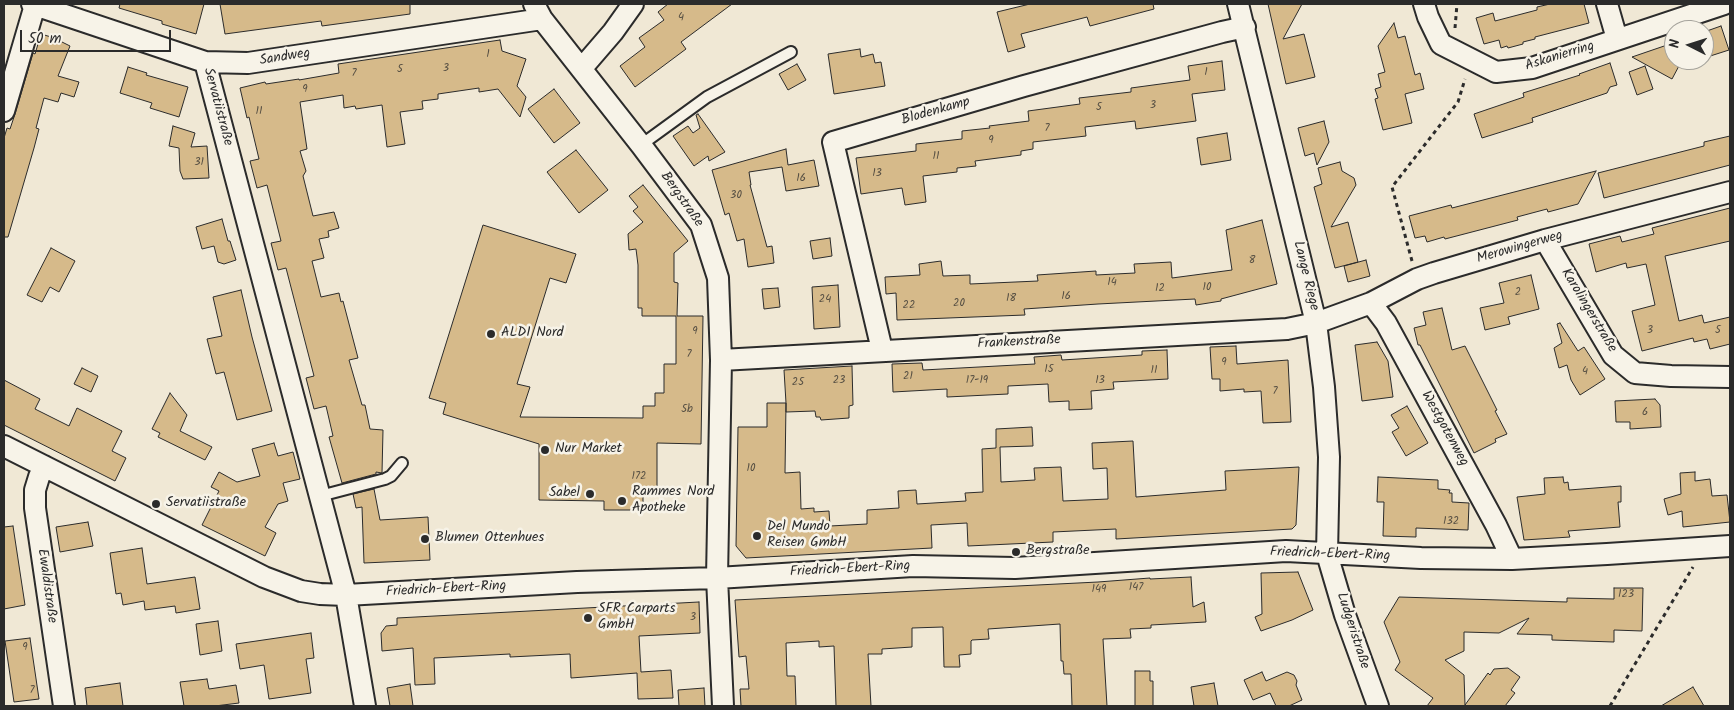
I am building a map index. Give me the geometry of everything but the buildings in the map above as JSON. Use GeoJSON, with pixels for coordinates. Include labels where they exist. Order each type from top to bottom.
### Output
{"type":"FeatureCollection","features":[{"type":"Feature","properties":{"kind":"street","name":"Sandweg"},"geometry":{"type":"LineString","coordinates":[[4,111],[33,4],[205,62],[248,64],[538,11]]}},
{"type":"Feature","properties":{"kind":"street"},"geometry":{"type":"LineString","coordinates":[[582,68],[613,32],[633,4]]}},
{"type":"Feature","properties":{"kind":"street","name":"Lange Riege"},"geometry":{"type":"LineString","coordinates":[[1238,4],[1316,323],[1324,387],[1329,457],[1327,554]]}},
{"type":"Feature","properties":{"kind":"street","name":"Askanierring"},"geometry":{"type":"LineString","coordinates":[[1424,4],[1441,44],[1496,72],[1532,68],[1724,4]]}},
{"type":"Feature","properties":{"kind":"street"},"geometry":{"type":"LineString","coordinates":[[1607,4],[1618,40]]}},
{"type":"Feature","properties":{"kind":"street","name":"Bergstraße"},"geometry":{"type":"LineString","coordinates":[[538,11],[701,226],[718,278],[721,360],[717,578],[723,706]]}},
{"type":"Feature","properties":{"kind":"street","name":"Blodenkamp"},"geometry":{"type":"LineString","coordinates":[[882,350],[833,142],[1024,86],[1245,27]]}},
{"type":"Feature","properties":{"kind":"street","name":"Servatiistraße"},"geometry":{"type":"LineString","coordinates":[[205,62],[346,595],[365,706]]}},
{"type":"Feature","properties":{"kind":"street","name":"Merowingerweg"},"geometry":{"type":"LineString","coordinates":[[1316,323],[1371,303],[1417,279],[1544,240],[1730,192]]}},
{"type":"Feature","properties":{"kind":"street","name":"Karolingerstraße"},"geometry":{"type":"LineString","coordinates":[[1544,240],[1612,355],[1635,373],[1671,376],[1730,376]]}},
{"type":"Feature","properties":{"kind":"street","name":"Westgotenweg"},"geometry":{"type":"LineString","coordinates":[[1371,303],[1391,332],[1496,525],[1512,559]]}},
{"type":"Feature","properties":{"kind":"street","name":"Frankenstraße"},"geometry":{"type":"LineString","coordinates":[[721,360],[1287,329],[1316,323]]}},
{"type":"Feature","properties":{"kind":"street","name":"Friedrich-Ebert-Ring"},"geometry":{"type":"LineString","coordinates":[[4,446],[272,581],[301,591],[320,594],[346,595],[577,582],[717,578],[913,566],[1015,568],[1286,551],[1421,558],[1512,559],[1730,546]]}},
{"type":"Feature","properties":{"kind":"street","name":"Ewaldistraße"},"geometry":{"type":"LineString","coordinates":[[44,466],[38,477],[35,490],[35,508],[64,706]]}},
{"type":"Feature","properties":{"kind":"street","name":"Ludgeristraße"},"geometry":{"type":"LineString","coordinates":[[1327,554],[1375,706]]}},
{"type":"Feature","properties":{"kind":"lane"},"geometry":{"type":"LineString","coordinates":[[641,145],[707,97],[791,52]]}},
{"type":"Feature","properties":{"kind":"lane"},"geometry":{"type":"LineString","coordinates":[[320,496],[386,479],[402,463]]}},
{"type":"Feature","properties":{"kind":"path"},"geometry":{"type":"LineString","coordinates":[[1417,279],[1392,186],[1458,102],[1472,60]]}},
{"type":"Feature","properties":{"kind":"path"},"geometry":{"type":"LineString","coordinates":[[1610,706],[1704,548]]}},
{"type":"Feature","properties":{"kind":"place","name":"ALDI Nord"},"geometry":{"type":"Point","coordinates":[491,334]}},
{"type":"Feature","properties":{"kind":"place","name":"Nur Market"},"geometry":{"type":"Point","coordinates":[545,450]}},
{"type":"Feature","properties":{"kind":"place","name":"Sabel"},"geometry":{"type":"Point","coordinates":[590,494]}},
{"type":"Feature","properties":{"kind":"place","name":"Rammes Nord Apotheke"},"geometry":{"type":"Point","coordinates":[622,501]}},
{"type":"Feature","properties":{"kind":"place","name":"Servatiistraße"},"geometry":{"type":"Point","coordinates":[156,504]}},
{"type":"Feature","properties":{"kind":"place","name":"Del Mundo Reisen GmbH"},"geometry":{"type":"Point","coordinates":[757,536]}},
{"type":"Feature","properties":{"kind":"place","name":"Blumen Ottenhues"},"geometry":{"type":"Point","coordinates":[425,539]}},
{"type":"Feature","properties":{"kind":"place","name":"Bergstraße"},"geometry":{"type":"Point","coordinates":[1016,552]}},
{"type":"Feature","properties":{"kind":"place","name":"SFR Carparts GmbH"},"geometry":{"type":"Point","coordinates":[588,618]}}]}
